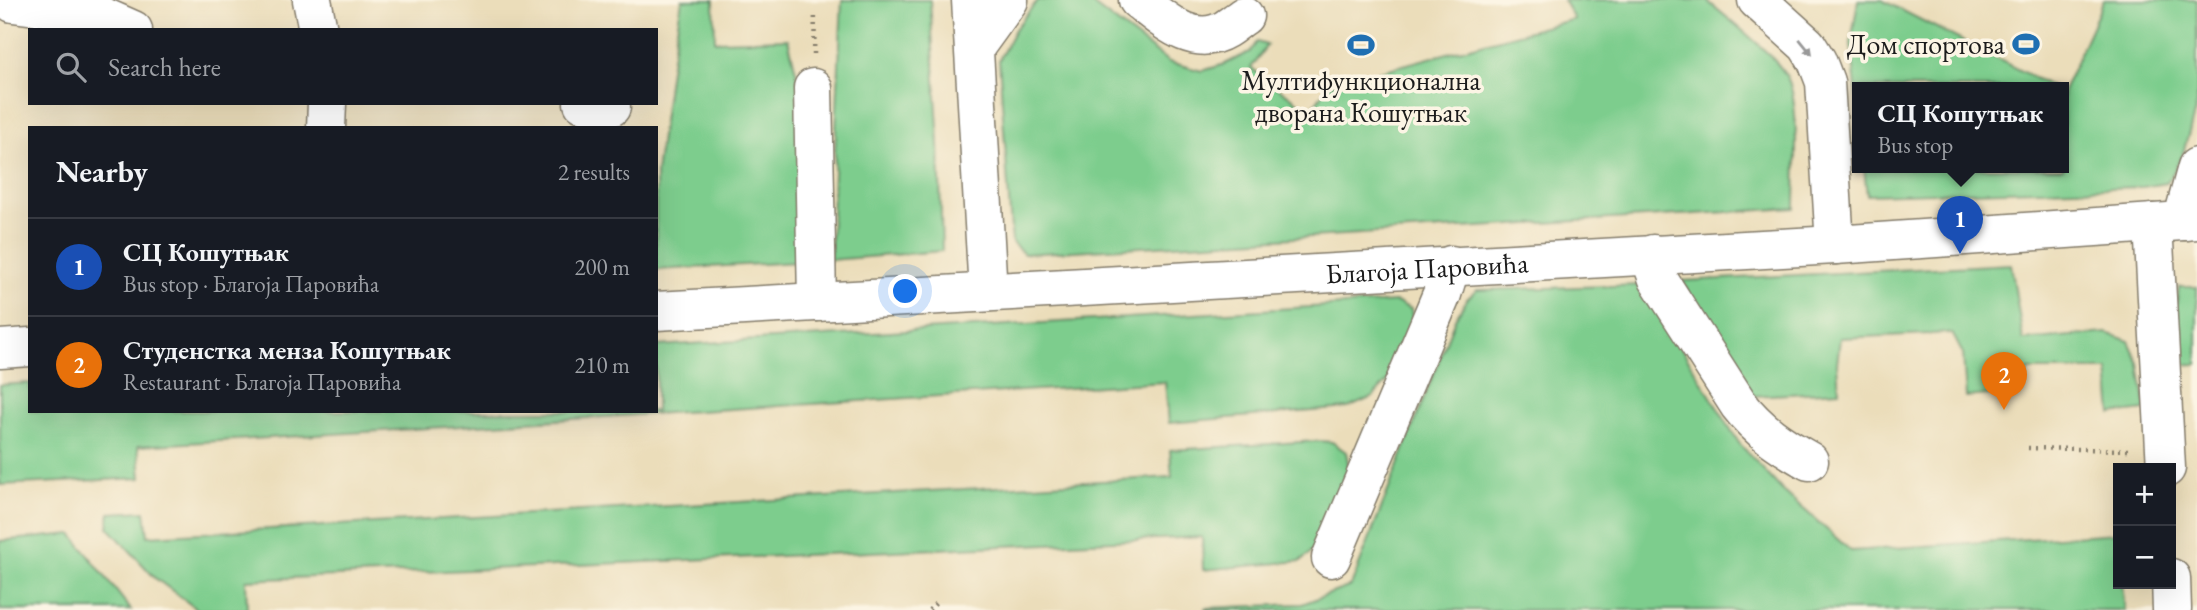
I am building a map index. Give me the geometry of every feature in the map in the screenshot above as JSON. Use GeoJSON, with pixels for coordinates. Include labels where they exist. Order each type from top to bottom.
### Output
{"type":"FeatureCollection","features":[{"type":"Feature","properties":{"kind":"main road"},"geometry":{"type":"LineString","coordinates":[[312,0],[318,28]]}},
{"type":"Feature","properties":{"kind":"main road"},"geometry":{"type":"LineString","coordinates":[[971,0],[988,292]]}},
{"type":"Feature","properties":{"kind":"main road"},"geometry":{"type":"LineString","coordinates":[[975,47],[1009,0]]}},
{"type":"Feature","properties":{"kind":"main road"},"geometry":{"type":"LineString","coordinates":[[1138,0],[1175,28],[1195,36],[1215,33],[1244,16]]}},
{"type":"Feature","properties":{"kind":"main road"},"geometry":{"type":"LineString","coordinates":[[1757,0],[1807,45],[1825,82],[1835,245]]}},
{"type":"Feature","properties":{"kind":"main road"},"geometry":{"type":"LineString","coordinates":[[13,3],[97,14],[128,28]]}},
{"type":"Feature","properties":{"kind":"main road"},"geometry":{"type":"LineString","coordinates":[[813,88],[817,302]]}},
{"type":"Feature","properties":{"kind":"main road"},"geometry":{"type":"LineString","coordinates":[[326,126],[327,105]]}},
{"type":"Feature","properties":{"kind":"main road"},"geometry":{"type":"LineString","coordinates":[[2166,463],[2179,221],[2186,207],[2197,167]]}},
{"type":"Feature","properties":{"kind":"main road","name":"Благоја Паровића"},"geometry":{"type":"LineString","coordinates":[[658,311],[1835,245],[2179,221]]}},
{"type":"Feature","properties":{"kind":"main road"},"geometry":{"type":"LineString","coordinates":[[1653,254],[1653,265],[1658,279],[1754,425],[1809,461]]}},
{"type":"Feature","properties":{"kind":"main road"},"geometry":{"type":"LineString","coordinates":[[1331,558],[1442,294],[1451,265]]}},
{"type":"Feature","properties":{"kind":"main road"},"geometry":{"type":"LineString","coordinates":[[0,349],[28,346]]}},
{"type":"Feature","properties":{"kind":"main road"},"geometry":{"type":"LineString","coordinates":[[2171,589],[2172,610]]}},
{"type":"Feature","properties":{"kind":"path"},"geometry":{"type":"LineString","coordinates":[[2028,448],[2114,450]]}},
{"type":"Feature","properties":{"kind":"path"},"geometry":{"type":"LineString","coordinates":[[929,610],[936,603]]}},
{"type":"Feature","properties":{"kind":"green space"},"geometry":{"type":"Polygon","coordinates":[[[682,0],[714,0],[715,41],[788,39],[800,87],[798,262],[658,270],[658,158],[682,0]]]}},
{"type":"Feature","properties":{"kind":"green space"},"geometry":{"type":"Polygon","coordinates":[[[842,0],[930,0],[939,144],[942,251],[830,260],[842,0]]]}},
{"type":"Feature","properties":{"kind":"green space"},"geometry":{"type":"Polygon","coordinates":[[[1038,0],[1087,0],[1169,62],[1202,71],[1250,52],[1257,42],[1267,45],[1251,68],[1310,111],[1329,85],[1574,19],[1563,0],[1706,0],[1763,49],[1788,79],[1795,123],[1795,208],[1024,254],[1012,243],[999,60],[1015,29],[1038,0]]]}},
{"type":"Feature","properties":{"kind":"green space"},"geometry":{"type":"Polygon","coordinates":[[[1858,0],[1882,0],[2042,82],[1855,82],[1851,43],[1858,0]]]}},
{"type":"Feature","properties":{"kind":"green space"},"geometry":{"type":"Polygon","coordinates":[[[2104,0],[2197,0],[2197,104],[2182,157],[2167,183],[2143,187],[1867,195],[1865,173],[2069,173],[2067,82],[2104,0]]]}},
{"type":"Feature","properties":{"kind":"green space"},"geometry":{"type":"Polygon","coordinates":[[[2011,264],[2023,340],[2107,333],[2129,341],[2139,363],[2146,410],[2112,414],[2108,370],[2028,370],[2022,392],[1966,397],[1963,354],[1952,333],[1840,338],[1837,364],[1839,391],[1754,396],[1706,326],[1682,281],[2011,264]]]}},
{"type":"Feature","properties":{"kind":"green space"},"geometry":{"type":"Polygon","coordinates":[[[1643,285],[1739,443],[1781,489],[1851,551],[2113,533],[2113,589],[2123,589],[2125,610],[1205,610],[1302,604],[1351,586],[1455,319],[1467,299],[1477,290],[1643,285]]]}},
{"type":"Feature","properties":{"kind":"green space"},"geometry":{"type":"Polygon","coordinates":[[[2179,287],[2197,287],[2197,364],[2173,365],[2174,320],[2179,287]]]}},
{"type":"Feature","properties":{"kind":"green space"},"geometry":{"type":"Polygon","coordinates":[[[1396,302],[1411,309],[1414,326],[1393,375],[1373,397],[1348,408],[1169,423],[1165,382],[138,446],[141,478],[0,485],[0,385],[28,383],[28,413],[658,413],[658,346],[1396,302]]]}},
{"type":"Feature","properties":{"kind":"green space"},"geometry":{"type":"Polygon","coordinates":[[[1332,442],[1346,452],[1349,467],[1322,542],[1301,561],[1203,570],[1202,537],[246,580],[247,610],[198,610],[155,578],[108,527],[110,513],[145,511],[148,536],[1172,477],[1170,450],[1332,442]]]}},
{"type":"Feature","properties":{"kind":"green space"},"geometry":{"type":"Polygon","coordinates":[[[72,534],[131,610],[0,610],[0,541],[72,534]]]}},
{"type":"Feature","properties":{"kind":"place","name":"Дом спортова"},"geometry":{"type":"Point","coordinates":[2026,44]}},
{"type":"Feature","properties":{"kind":"place","name":"Мултифункционална дворана Кошутњак"},"geometry":{"type":"Point","coordinates":[1361,45]}},
{"type":"Feature","properties":{"kind":"place","name":"СЦ Кошутњак"},"geometry":{"type":"Point","coordinates":[1960,254]}},
{"type":"Feature","properties":{"kind":"place","name":"Студенстка менза Кошутњак"},"geometry":{"type":"Point","coordinates":[2004,410]}}]}
